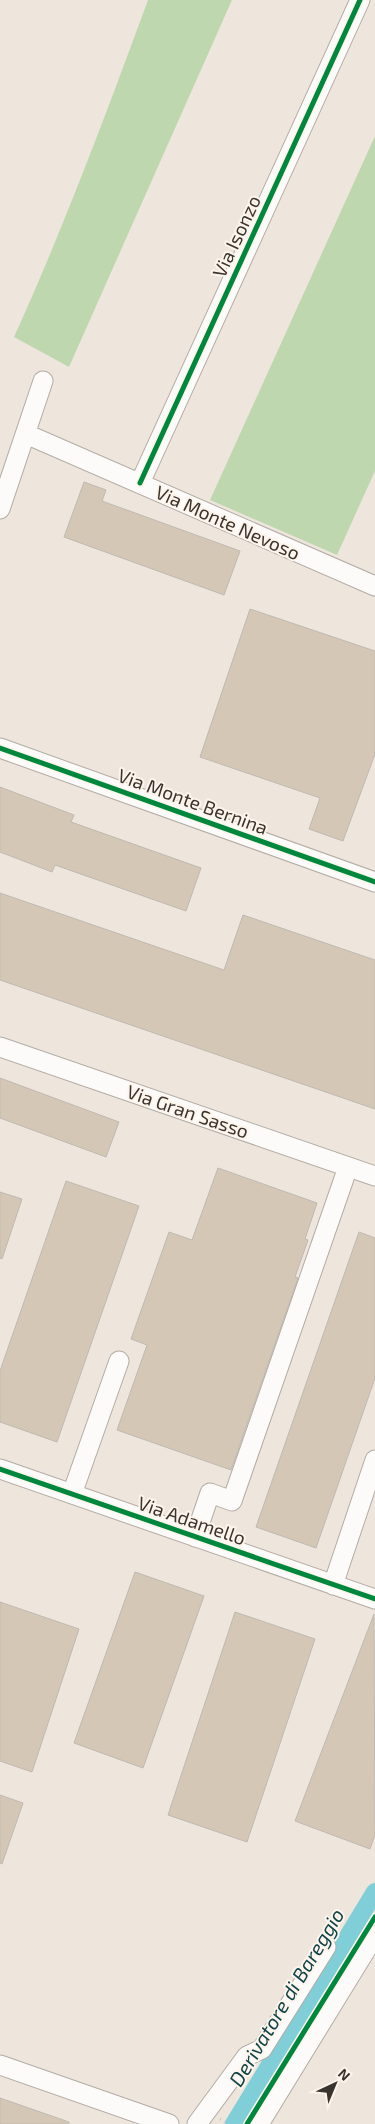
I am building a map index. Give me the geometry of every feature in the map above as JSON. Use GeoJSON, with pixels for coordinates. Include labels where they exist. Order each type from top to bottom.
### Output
{"type":"FeatureCollection","features":[{"type":"Feature","properties":{"kind":"street","name":"Via Isonzo"},"geometry":{"type":"LineString","coordinates":[[140,484],[360,0]]}},
{"type":"Feature","properties":{"kind":"street"},"geometry":{"type":"LineString","coordinates":[[0,510],[43,381]]}},
{"type":"Feature","properties":{"kind":"street","name":"Via Monte Nevoso"},"geometry":{"type":"LineString","coordinates":[[26,434],[375,586]]}},
{"type":"Feature","properties":{"kind":"street","name":"Via Monte Bernina"},"geometry":{"type":"LineString","coordinates":[[0,748],[375,882]]}},
{"type":"Feature","properties":{"kind":"street","name":"Via Gran Sasso"},"geometry":{"type":"LineString","coordinates":[[0,1047],[375,1176]]}},
{"type":"Feature","properties":{"kind":"street"},"geometry":{"type":"LineString","coordinates":[[195,1537],[210,1493],[232,1501],[348,1167]]}},
{"type":"Feature","properties":{"kind":"street"},"geometry":{"type":"LineString","coordinates":[[72,1494],[119,1361]]}},
{"type":"Feature","properties":{"kind":"street"},"geometry":{"type":"LineString","coordinates":[[332,1585],[375,1460]]}},
{"type":"Feature","properties":{"kind":"street","name":"Via Adamello"},"geometry":{"type":"LineString","coordinates":[[0,1469],[375,1599]]}},
{"type":"Feature","properties":{"kind":"street"},"geometry":{"type":"LineString","coordinates":[[259,2124],[375,1935]]}},
{"type":"Feature","properties":{"kind":"street"},"geometry":{"type":"LineString","coordinates":[[197,2124],[247,2056],[262,2049],[326,1947]]}},
{"type":"Feature","properties":{"kind":"street"},"geometry":{"type":"LineString","coordinates":[[0,2065],[169,2124]]}},
{"type":"Feature","properties":{"kind":"green space"},"geometry":{"type":"Polygon","coordinates":[[[148,0],[232,0],[69,367],[14,337],[67,212],[148,0]]]}},
{"type":"Feature","properties":{"kind":"green space"},"geometry":{"type":"Polygon","coordinates":[[[375,136],[375,471],[337,555],[210,500],[375,136]]]}},
{"type":"Feature","properties":{"kind":"building"},"geometry":{"type":"Polygon","coordinates":[[[84,482],[106,490],[102,501],[240,551],[224,595],[64,537],[84,482]]]}},
{"type":"Feature","properties":{"kind":"building"},"geometry":{"type":"Polygon","coordinates":[[[250,609],[375,651],[375,754],[343,841],[309,829],[320,798],[200,757],[250,609]]]}},
{"type":"Feature","properties":{"kind":"building"},"geometry":{"type":"Polygon","coordinates":[[[0,787],[74,815],[71,822],[201,868],[186,911],[55,865],[52,872],[0,852],[0,787]]]}},
{"type":"Feature","properties":{"kind":"building"},"geometry":{"type":"Polygon","coordinates":[[[0,893],[224,970],[243,915],[375,960],[375,1109],[0,980],[0,893]]]}},
{"type":"Feature","properties":{"kind":"building"},"geometry":{"type":"Polygon","coordinates":[[[0,1078],[119,1122],[106,1157],[0,1118],[0,1078]]]}},
{"type":"Feature","properties":{"kind":"building"},"geometry":{"type":"Polygon","coordinates":[[[218,1168],[317,1203],[305,1239],[308,1240],[295,1277],[298,1278],[231,1470],[117,1430],[147,1345],[131,1339],[169,1232],[192,1240],[218,1168]]]}},
{"type":"Feature","properties":{"kind":"building"},"geometry":{"type":"Polygon","coordinates":[[[66,1181],[139,1206],[57,1442],[0,1422],[0,1371],[66,1181]]]}},
{"type":"Feature","properties":{"kind":"building"},"geometry":{"type":"Polygon","coordinates":[[[0,1192],[22,1199],[2,1259],[0,1258],[0,1192]]]}},
{"type":"Feature","properties":{"kind":"building"},"geometry":{"type":"Polygon","coordinates":[[[359,1232],[375,1238],[375,1378],[316,1548],[256,1527],[359,1232]]]}},
{"type":"Feature","properties":{"kind":"building"},"geometry":{"type":"Polygon","coordinates":[[[135,1572],[204,1596],[143,1768],[74,1743],[135,1572]]]}},
{"type":"Feature","properties":{"kind":"building"},"geometry":{"type":"Polygon","coordinates":[[[0,1602],[79,1629],[32,1772],[0,1761],[0,1602]]]}},
{"type":"Feature","properties":{"kind":"building"},"geometry":{"type":"Polygon","coordinates":[[[235,1612],[315,1639],[247,1842],[168,1815],[235,1612]]]}},
{"type":"Feature","properties":{"kind":"building"},"geometry":{"type":"Polygon","coordinates":[[[374,1614],[375,1835],[370,1849],[295,1821],[374,1614]]]}},
{"type":"Feature","properties":{"kind":"building"},"geometry":{"type":"Polygon","coordinates":[[[0,1795],[23,1803],[2,1864],[0,1863],[0,1795]]]}},
{"type":"Feature","properties":{"kind":"building"},"geometry":{"type":"Polygon","coordinates":[[[0,2098],[69,2122],[69,2124],[0,2124],[0,2098]]]}},
{"type":"Feature","properties":{"kind":"waterway","name":"Derivatore di Bareggio"},"geometry":{"type":"LineString","coordinates":[[234,2124],[375,1892]]}},
{"type":"Feature","properties":{"kind":"cycle path"},"geometry":{"type":"LineString","coordinates":[[140,483],[360,0]]}},
{"type":"Feature","properties":{"kind":"cycle path"},"geometry":{"type":"LineString","coordinates":[[0,748],[375,882]]}},
{"type":"Feature","properties":{"kind":"cycle path"},"geometry":{"type":"LineString","coordinates":[[0,1469],[375,1599]]}},
{"type":"Feature","properties":{"kind":"cycle path"},"geometry":{"type":"LineString","coordinates":[[247,2124],[375,1917]]}}]}
